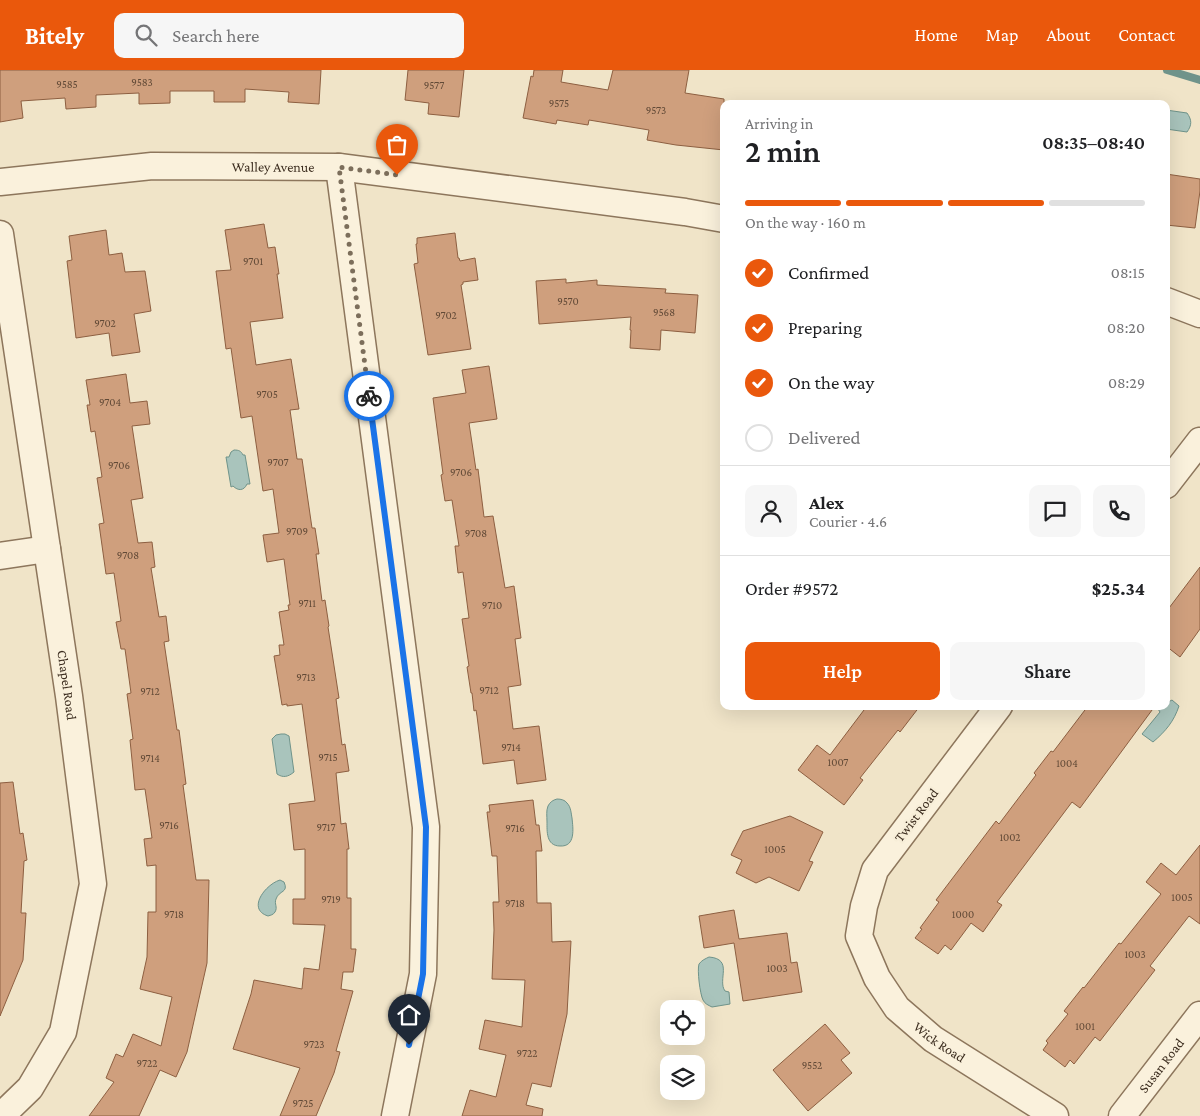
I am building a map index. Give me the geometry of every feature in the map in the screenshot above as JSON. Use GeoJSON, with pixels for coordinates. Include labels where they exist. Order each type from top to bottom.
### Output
{"type":"FeatureCollection","features":[{"type":"Feature","properties":{"kind":"street","name":"Walley Avenue"},"geometry":{"type":"LineString","coordinates":[[0,182],[152,166],[339,167],[685,212],[720,218]]}},
{"type":"Feature","properties":{"kind":"street"},"geometry":{"type":"LineString","coordinates":[[339,167],[426,827],[423,974],[395,1116]]}},
{"type":"Feature","properties":{"kind":"street","name":"Chapel Road"},"geometry":{"type":"LineString","coordinates":[[0,234],[48,549],[93,884],[63,1032],[30,1088],[1,1116]]}},
{"type":"Feature","properties":{"kind":"street"},"geometry":{"type":"LineString","coordinates":[[1170,303],[1200,314]]}},
{"type":"Feature","properties":{"kind":"street"},"geometry":{"type":"LineString","coordinates":[[1170,480],[1200,441]]}},
{"type":"Feature","properties":{"kind":"street"},"geometry":{"type":"LineString","coordinates":[[0,556],[48,549]]}},
{"type":"Feature","properties":{"kind":"street","name":"Twist Road"},"geometry":{"type":"LineString","coordinates":[[859,936],[864,906],[876,870],[996,710]]}},
{"type":"Feature","properties":{"kind":"street","name":"Wick Road"},"geometry":{"type":"LineString","coordinates":[[859,936],[877,978],[897,1008],[933,1039],[1055,1116]]}},
{"type":"Feature","properties":{"kind":"street","name":"Susan Road"},"geometry":{"type":"LineString","coordinates":[[1122,1116],[1200,1015]]}},
{"type":"Feature","properties":{"kind":"water"},"geometry":{"type":"Polygon","coordinates":[[[1170,111],[1187,113],[1191,122],[1187,132],[1170,130],[1170,111]]]}},
{"type":"Feature","properties":{"kind":"water"},"geometry":{"type":"Polygon","coordinates":[[[234,450],[240,451],[245,455],[250,484],[247,484],[241,490],[233,486],[231,487],[226,457],[229,457],[234,450]]]}},
{"type":"Feature","properties":{"kind":"water"},"geometry":{"type":"Polygon","coordinates":[[[1172,700],[1179,706],[1175,716],[1169,726],[1153,742],[1142,734],[1160,712],[1159,710],[1170,710],[1170,701],[1172,700]]]}},
{"type":"Feature","properties":{"kind":"water"},"geometry":{"type":"Polygon","coordinates":[[[276,735],[289,736],[294,772],[286,776],[277,774],[272,739],[276,735]]]}},
{"type":"Feature","properties":{"kind":"water"},"geometry":{"type":"Polygon","coordinates":[[[557,799],[563,800],[569,806],[573,827],[569,843],[560,846],[552,844],[547,834],[547,808],[551,802],[557,799]]]}},
{"type":"Feature","properties":{"kind":"water"},"geometry":{"type":"Polygon","coordinates":[[[280,880],[284,882],[285,888],[277,896],[275,912],[268,916],[262,913],[258,903],[264,891],[280,880]]]}},
{"type":"Feature","properties":{"kind":"water"},"geometry":{"type":"Polygon","coordinates":[[[709,957],[721,962],[723,966],[723,986],[725,991],[729,992],[730,1004],[712,1007],[703,1000],[698,967],[701,962],[709,957]]]}},
{"type":"Feature","properties":{"kind":"building"},"geometry":{"type":"Polygon","coordinates":[[[0,70],[321,70],[319,104],[288,102],[289,92],[245,89],[245,102],[214,102],[214,91],[170,91],[170,103],[139,104],[139,93],[96,95],[96,107],[66,109],[65,98],[21,101],[23,118],[0,122],[0,70]]]}},
{"type":"Feature","properties":{"kind":"building"},"geometry":{"type":"Polygon","coordinates":[[[408,70],[464,70],[459,117],[428,114],[429,103],[405,100],[408,70]]]}},
{"type":"Feature","properties":{"kind":"building"},"geometry":{"type":"Polygon","coordinates":[[[534,70],[563,70],[561,82],[608,90],[613,70],[689,70],[685,93],[724,99],[720,100],[720,150],[647,140],[649,130],[589,120],[588,125],[557,120],[556,124],[523,118],[531,76],[533,77],[534,70]]]}},
{"type":"Feature","properties":{"kind":"building"},"geometry":{"type":"Polygon","coordinates":[[[1170,175],[1200,179],[1195,228],[1170,225],[1170,175]]]}},
{"type":"Feature","properties":{"kind":"building"},"geometry":{"type":"Polygon","coordinates":[[[264,224],[268,248],[275,247],[283,318],[250,322],[256,365],[291,359],[299,409],[290,410],[297,459],[302,459],[312,528],[315,528],[322,601],[325,600],[339,698],[336,699],[342,745],[345,744],[349,771],[336,773],[341,824],[346,823],[349,849],[347,849],[347,898],[351,898],[351,949],[356,949],[353,972],[343,972],[341,989],[353,991],[336,1051],[340,1052],[334,1073],[316,1116],[280,1116],[300,1068],[233,1049],[254,980],[302,989],[304,968],[319,970],[325,925],[293,924],[293,899],[305,899],[305,849],[294,850],[289,804],[315,801],[302,704],[282,705],[274,656],[280,655],[279,645],[284,645],[279,612],[289,610],[288,605],[290,605],[284,559],[267,562],[263,535],[279,533],[273,489],[263,491],[252,416],[241,418],[231,348],[226,349],[216,271],[231,270],[225,230],[264,224]]]}},
{"type":"Feature","properties":{"kind":"building"},"geometry":{"type":"Polygon","coordinates":[[[106,230],[109,255],[122,253],[125,272],[145,271],[151,311],[134,314],[140,352],[112,356],[109,333],[76,338],[67,261],[72,260],[69,236],[106,230]]]}},
{"type":"Feature","properties":{"kind":"building"},"geometry":{"type":"Polygon","coordinates":[[[455,233],[460,261],[475,258],[478,280],[463,282],[461,285],[471,349],[428,355],[414,264],[418,263],[417,238],[455,233]]]}},
{"type":"Feature","properties":{"kind":"building"},"geometry":{"type":"Polygon","coordinates":[[[566,279],[566,283],[597,280],[597,285],[666,289],[665,293],[698,295],[695,333],[661,330],[660,350],[630,348],[631,317],[539,324],[536,281],[566,279]]]}},
{"type":"Feature","properties":{"kind":"building"},"geometry":{"type":"Polygon","coordinates":[[[489,366],[497,419],[469,423],[476,470],[478,469],[484,517],[493,516],[505,588],[514,586],[521,638],[515,639],[521,685],[508,687],[513,729],[539,726],[546,780],[517,784],[514,760],[483,764],[477,716],[476,710],[474,711],[467,667],[469,666],[462,619],[469,618],[463,572],[458,573],[455,546],[459,546],[452,500],[445,501],[433,398],[466,393],[462,370],[489,366]]]}},
{"type":"Feature","properties":{"kind":"building"},"geometry":{"type":"Polygon","coordinates":[[[126,374],[130,403],[147,401],[150,424],[132,426],[143,498],[131,500],[138,543],[152,542],[155,567],[151,568],[159,617],[166,616],[169,641],[164,642],[177,730],[179,730],[186,784],[183,785],[196,880],[209,880],[207,963],[187,1052],[176,1077],[160,1070],[139,1116],[89,1116],[114,1082],[106,1078],[116,1054],[123,1057],[133,1034],[161,1046],[172,997],[140,989],[147,957],[148,912],[156,912],[156,865],[147,866],[144,839],[152,838],[145,789],[135,790],[130,740],[133,739],[127,694],[131,693],[125,649],[121,649],[116,622],[121,621],[114,573],[106,574],[99,524],[104,523],[97,478],[102,477],[95,431],[91,432],[87,405],[90,405],[86,380],[126,374]]]}},
{"type":"Feature","properties":{"kind":"building"},"geometry":{"type":"Polygon","coordinates":[[[1200,567],[1200,629],[1180,657],[1170,649],[1170,607],[1200,567]]]}},
{"type":"Feature","properties":{"kind":"building"},"geometry":{"type":"Polygon","coordinates":[[[864,710],[917,710],[900,732],[898,730],[860,778],[863,780],[844,805],[798,770],[817,745],[830,755],[864,710]]]}},
{"type":"Feature","properties":{"kind":"building"},"geometry":{"type":"Polygon","coordinates":[[[1085,710],[1152,710],[1080,808],[1072,802],[997,902],[1002,905],[983,932],[971,923],[951,950],[945,945],[938,954],[915,938],[922,929],[920,928],[939,902],[936,900],[996,821],[999,824],[1036,775],[1034,773],[1051,751],[1053,752],[1085,710]]]}},
{"type":"Feature","properties":{"kind":"building"},"geometry":{"type":"Polygon","coordinates":[[[13,782],[20,834],[23,833],[27,860],[24,861],[21,913],[26,913],[23,960],[0,1016],[0,783],[13,782]]]}},
{"type":"Feature","properties":{"kind":"building"},"geometry":{"type":"Polygon","coordinates":[[[533,800],[536,825],[539,825],[542,851],[536,851],[537,903],[551,903],[552,942],[571,941],[567,1014],[551,1087],[532,1083],[526,1105],[543,1109],[542,1116],[462,1116],[470,1090],[496,1097],[506,1055],[479,1049],[485,1020],[522,1027],[525,980],[492,979],[493,902],[499,902],[497,856],[492,856],[487,812],[490,812],[489,805],[533,800]]]}},
{"type":"Feature","properties":{"kind":"building"},"geometry":{"type":"Polygon","coordinates":[[[790,816],[823,832],[809,861],[813,862],[799,891],[769,877],[756,883],[736,873],[742,860],[731,855],[743,831],[790,816]]]}},
{"type":"Feature","properties":{"kind":"building"},"geometry":{"type":"Polygon","coordinates":[[[1200,845],[1200,924],[1189,916],[1150,966],[1155,970],[1100,1041],[1095,1037],[1074,1064],[1070,1060],[1065,1067],[1043,1050],[1048,1043],[1046,1041],[1068,1014],[1064,1011],[1161,894],[1146,882],[1161,863],[1176,875],[1200,845]]]}},
{"type":"Feature","properties":{"kind":"building"},"geometry":{"type":"Polygon","coordinates":[[[734,910],[739,939],[787,933],[791,963],[797,962],[802,992],[743,1001],[734,943],[704,948],[699,916],[734,910]]]}},
{"type":"Feature","properties":{"kind":"building"},"geometry":{"type":"Polygon","coordinates":[[[825,1024],[850,1053],[841,1060],[852,1073],[808,1111],[773,1070],[825,1024]]]}},
{"type":"Feature","properties":{"kind":"waterway"},"geometry":{"type":"LineString","coordinates":[[1167,70],[1200,80]]}},
{"type":"Feature","properties":{"kind":"way so far"},"geometry":{"type":"LineString","coordinates":[[369,396],[339,167],[397,175]]}},
{"type":"Feature","properties":{"kind":"route"},"geometry":{"type":"LineString","coordinates":[[369,396],[426,827],[423,974],[409,1045]]}}]}
